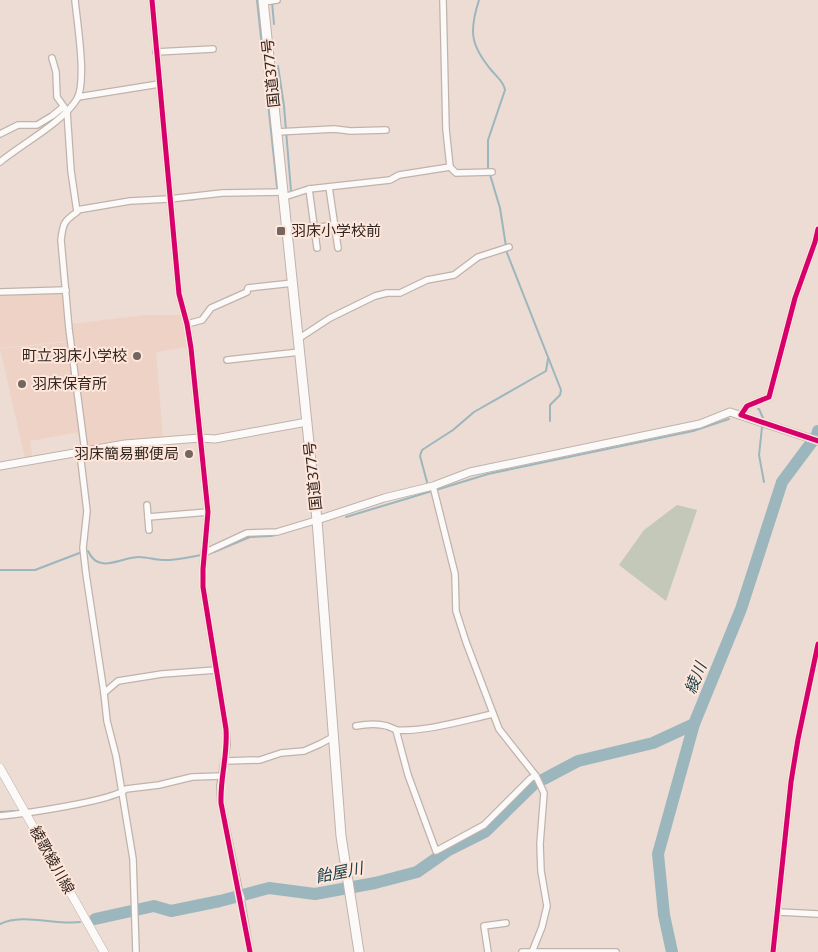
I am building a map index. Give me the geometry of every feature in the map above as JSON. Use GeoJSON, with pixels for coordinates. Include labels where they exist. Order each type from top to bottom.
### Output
{"type":"FeatureCollection","features":[{"type":"Feature","properties":{"kind":"highway","name":"国道377号"},"geometry":{"type":"LineString","coordinates":[[270,1],[282,132],[284,195],[317,520],[340,836],[359,952]]}},
{"type":"Feature","properties":{"kind":"main road","name":"綾歌綾川線"},"geometry":{"type":"LineString","coordinates":[[0,768],[104,952]]}},
{"type":"Feature","properties":{"kind":"street"},"geometry":{"type":"LineString","coordinates":[[74,0],[82,67],[78,97]]}},
{"type":"Feature","properties":{"kind":"street"},"geometry":{"type":"LineString","coordinates":[[152,0],[179,294],[187,324],[208,512],[203,587],[227,745],[220,786],[221,803],[250,952]]}},
{"type":"Feature","properties":{"kind":"street"},"geometry":{"type":"LineString","coordinates":[[443,0],[446,129],[450,167],[456,173],[490,172]]}},
{"type":"Feature","properties":{"kind":"street"},"geometry":{"type":"LineString","coordinates":[[156,52],[213,49]]}},
{"type":"Feature","properties":{"kind":"street"},"geometry":{"type":"LineString","coordinates":[[52,58],[56,72],[57,97],[65,109],[77,210]]}},
{"type":"Feature","properties":{"kind":"street"},"geometry":{"type":"LineString","coordinates":[[0,162],[49,127],[78,97],[159,84]]}},
{"type":"Feature","properties":{"kind":"street"},"geometry":{"type":"LineString","coordinates":[[0,134],[18,125],[37,125],[65,109]]}},
{"type":"Feature","properties":{"kind":"street"},"geometry":{"type":"LineString","coordinates":[[282,132],[334,129],[386,130]]}},
{"type":"Feature","properties":{"kind":"street"},"geometry":{"type":"LineString","coordinates":[[136,952],[133,859],[123,792],[107,721],[83,548],[87,511],[61,240],[63,225],[77,210],[130,201],[222,193],[284,195],[309,189],[390,180],[399,175],[450,167]]}},
{"type":"Feature","properties":{"kind":"street"},"geometry":{"type":"LineString","coordinates":[[329,187],[338,248]]}},
{"type":"Feature","properties":{"kind":"street"},"geometry":{"type":"LineString","coordinates":[[309,189],[317,248]]}},
{"type":"Feature","properties":{"kind":"street"},"geometry":{"type":"LineString","coordinates":[[314,228],[334,225]]}},
{"type":"Feature","properties":{"kind":"street"},"geometry":{"type":"LineString","coordinates":[[743,416],[747,406],[769,397],[795,298],[818,229]]}},
{"type":"Feature","properties":{"kind":"street"},"geometry":{"type":"LineString","coordinates":[[298,339],[330,318],[375,296],[387,293],[400,293],[427,280],[454,274],[478,257],[507,248]]}},
{"type":"Feature","properties":{"kind":"street"},"geometry":{"type":"LineString","coordinates":[[187,324],[202,320],[211,308],[247,292],[248,288],[293,283]]}},
{"type":"Feature","properties":{"kind":"street"},"geometry":{"type":"LineString","coordinates":[[0,292],[66,290]]}},
{"type":"Feature","properties":{"kind":"street"},"geometry":{"type":"LineString","coordinates":[[227,360],[300,352]]}},
{"type":"Feature","properties":{"kind":"street"},"geometry":{"type":"LineString","coordinates":[[204,554],[247,533],[278,532],[384,498],[434,489],[470,472],[700,424],[730,412],[818,441]]}},
{"type":"Feature","properties":{"kind":"street"},"geometry":{"type":"LineString","coordinates":[[0,466],[125,444],[200,438],[215,439],[307,422]]}},
{"type":"Feature","properties":{"kind":"street"},"geometry":{"type":"LineString","coordinates":[[434,489],[455,574],[456,611],[493,714],[499,729],[536,776],[544,793],[540,844],[541,871],[547,906],[542,927],[532,952]]}},
{"type":"Feature","properties":{"kind":"street"},"geometry":{"type":"LineString","coordinates":[[147,505],[149,530]]}},
{"type":"Feature","properties":{"kind":"street"},"geometry":{"type":"LineString","coordinates":[[148,517],[208,512]]}},
{"type":"Feature","properties":{"kind":"street"},"geometry":{"type":"LineString","coordinates":[[773,952],[779,912],[791,782],[818,644]]}},
{"type":"Feature","properties":{"kind":"street"},"geometry":{"type":"LineString","coordinates":[[104,693],[118,681],[162,674],[216,670]]}},
{"type":"Feature","properties":{"kind":"street"},"geometry":{"type":"LineString","coordinates":[[356,726],[368,724],[386,725],[396,730],[447,725],[493,714]]}},
{"type":"Feature","properties":{"kind":"street"},"geometry":{"type":"LineString","coordinates":[[396,730],[408,775],[436,851],[484,825],[531,778],[536,776]]}},
{"type":"Feature","properties":{"kind":"street"},"geometry":{"type":"LineString","coordinates":[[225,761],[260,760],[281,753],[304,751],[333,737]]}},
{"type":"Feature","properties":{"kind":"street"},"geometry":{"type":"LineString","coordinates":[[0,816],[62,807],[123,792],[126,789],[159,785],[192,777],[222,776]]}},
{"type":"Feature","properties":{"kind":"street"},"geometry":{"type":"LineString","coordinates":[[779,912],[818,914]]}},
{"type":"Feature","properties":{"kind":"street"},"geometry":{"type":"LineString","coordinates":[[488,952],[484,926],[506,923]]}},
{"type":"Feature","properties":{"kind":"street"},"geometry":{"type":"LineString","coordinates":[[522,952],[616,952]]}},
{"type":"Feature","properties":{"kind":"shaded area"},"geometry":{"type":"Polygon","coordinates":[[[63,292],[68,341],[0,348],[0,294],[63,292]]]}},
{"type":"Feature","properties":{"kind":"shaded area"},"geometry":{"type":"Polygon","coordinates":[[[145,315],[181,315],[188,347],[156,352],[163,437],[87,447],[71,324],[145,315]]]}},
{"type":"Feature","properties":{"kind":"shaded area"},"geometry":{"type":"Polygon","coordinates":[[[68,342],[80,432],[30,441],[32,456],[25,458],[0,349],[68,342]]]}},
{"type":"Feature","properties":{"kind":"green space"},"geometry":{"type":"Polygon","coordinates":[[[677,505],[697,510],[666,601],[619,565],[644,530],[677,505]]]}},
{"type":"Feature","properties":{"kind":"waterway"},"geometry":{"type":"LineString","coordinates":[[257,0],[277,187]]}},
{"type":"Feature","properties":{"kind":"waterway"},"geometry":{"type":"LineString","coordinates":[[479,0],[473,29],[476,45],[479,53],[502,82],[505,90],[488,140],[488,168],[500,208],[507,253],[561,390],[560,395],[550,405],[550,421]]}},
{"type":"Feature","properties":{"kind":"waterway"},"geometry":{"type":"LineString","coordinates":[[272,2],[274,24]]}},
{"type":"Feature","properties":{"kind":"waterway"},"geometry":{"type":"LineString","coordinates":[[278,66],[284,106],[291,191]]}},
{"type":"Feature","properties":{"kind":"waterway"},"geometry":{"type":"LineString","coordinates":[[173,201],[196,199]]}},
{"type":"Feature","properties":{"kind":"waterway"},"geometry":{"type":"LineString","coordinates":[[158,202],[166,202]]}},
{"type":"Feature","properties":{"kind":"waterway"},"geometry":{"type":"LineString","coordinates":[[121,205],[136,203]]}},
{"type":"Feature","properties":{"kind":"waterway"},"geometry":{"type":"LineString","coordinates":[[84,211],[97,209]]}},
{"type":"Feature","properties":{"kind":"waterway"},"geometry":{"type":"LineString","coordinates":[[427,482],[420,456],[422,450],[453,430],[474,412],[546,371],[548,359]]}},
{"type":"Feature","properties":{"kind":"waterway"},"geometry":{"type":"LineString","coordinates":[[758,409],[763,418],[759,455],[764,482]]}},
{"type":"Feature","properties":{"kind":"waterway"},"geometry":{"type":"LineString","coordinates":[[436,490],[488,474],[693,431],[729,419]]}},
{"type":"Feature","properties":{"kind":"waterway","name":"綾川"},"geometry":{"type":"LineString","coordinates":[[672,952],[664,915],[658,854],[694,724],[741,609],[782,482],[818,431]]}},
{"type":"Feature","properties":{"kind":"waterway"},"geometry":{"type":"LineString","coordinates":[[346,517],[432,491]]}},
{"type":"Feature","properties":{"kind":"waterway"},"geometry":{"type":"LineString","coordinates":[[214,552],[250,537],[279,534]]}},
{"type":"Feature","properties":{"kind":"waterway"},"geometry":{"type":"LineString","coordinates":[[88,551],[98,562],[104,563],[139,557],[167,560],[201,555]]}},
{"type":"Feature","properties":{"kind":"waterway"},"geometry":{"type":"LineString","coordinates":[[0,570],[35,570],[82,552]]}},
{"type":"Feature","properties":{"kind":"waterway","name":"飴屋川"},"geometry":{"type":"LineString","coordinates":[[544,779],[578,761],[653,743],[694,724]]}},
{"type":"Feature","properties":{"kind":"waterway","name":"飴屋川"},"geometry":{"type":"LineString","coordinates":[[95,919],[154,906],[171,911],[269,888],[315,894],[375,883],[417,872],[447,851],[485,832],[534,784]]}},
{"type":"Feature","properties":{"kind":"waterway"},"geometry":{"type":"LineString","coordinates":[[0,812],[15,811]]}},
{"type":"Feature","properties":{"kind":"waterway","name":"飴屋川"},"geometry":{"type":"LineString","coordinates":[[0,924],[18,919],[80,922]]}},
{"type":"Feature","properties":{"kind":"cycle path"},"geometry":{"type":"LineString","coordinates":[[152,0],[179,294],[191,348],[208,512],[203,587],[226,729],[221,803],[250,952]]}},
{"type":"Feature","properties":{"kind":"cycle path"},"geometry":{"type":"LineString","coordinates":[[818,229],[795,298],[769,397],[747,406],[741,415],[818,441]]}},
{"type":"Feature","properties":{"kind":"cycle path"},"geometry":{"type":"LineString","coordinates":[[773,952],[791,782],[818,644]]}},
{"type":"Feature","properties":{"kind":"place","name":"羽床小学校前"},"geometry":{"type":"Point","coordinates":[281,231]}},
{"type":"Feature","properties":{"kind":"place","name":"町立羽床小学校"},"geometry":{"type":"Point","coordinates":[137,356]}},
{"type":"Feature","properties":{"kind":"place","name":"羽床保育所"},"geometry":{"type":"Point","coordinates":[22,384]}},
{"type":"Feature","properties":{"kind":"place","name":"羽床簡易郵便局"},"geometry":{"type":"Point","coordinates":[189,454]}}]}
